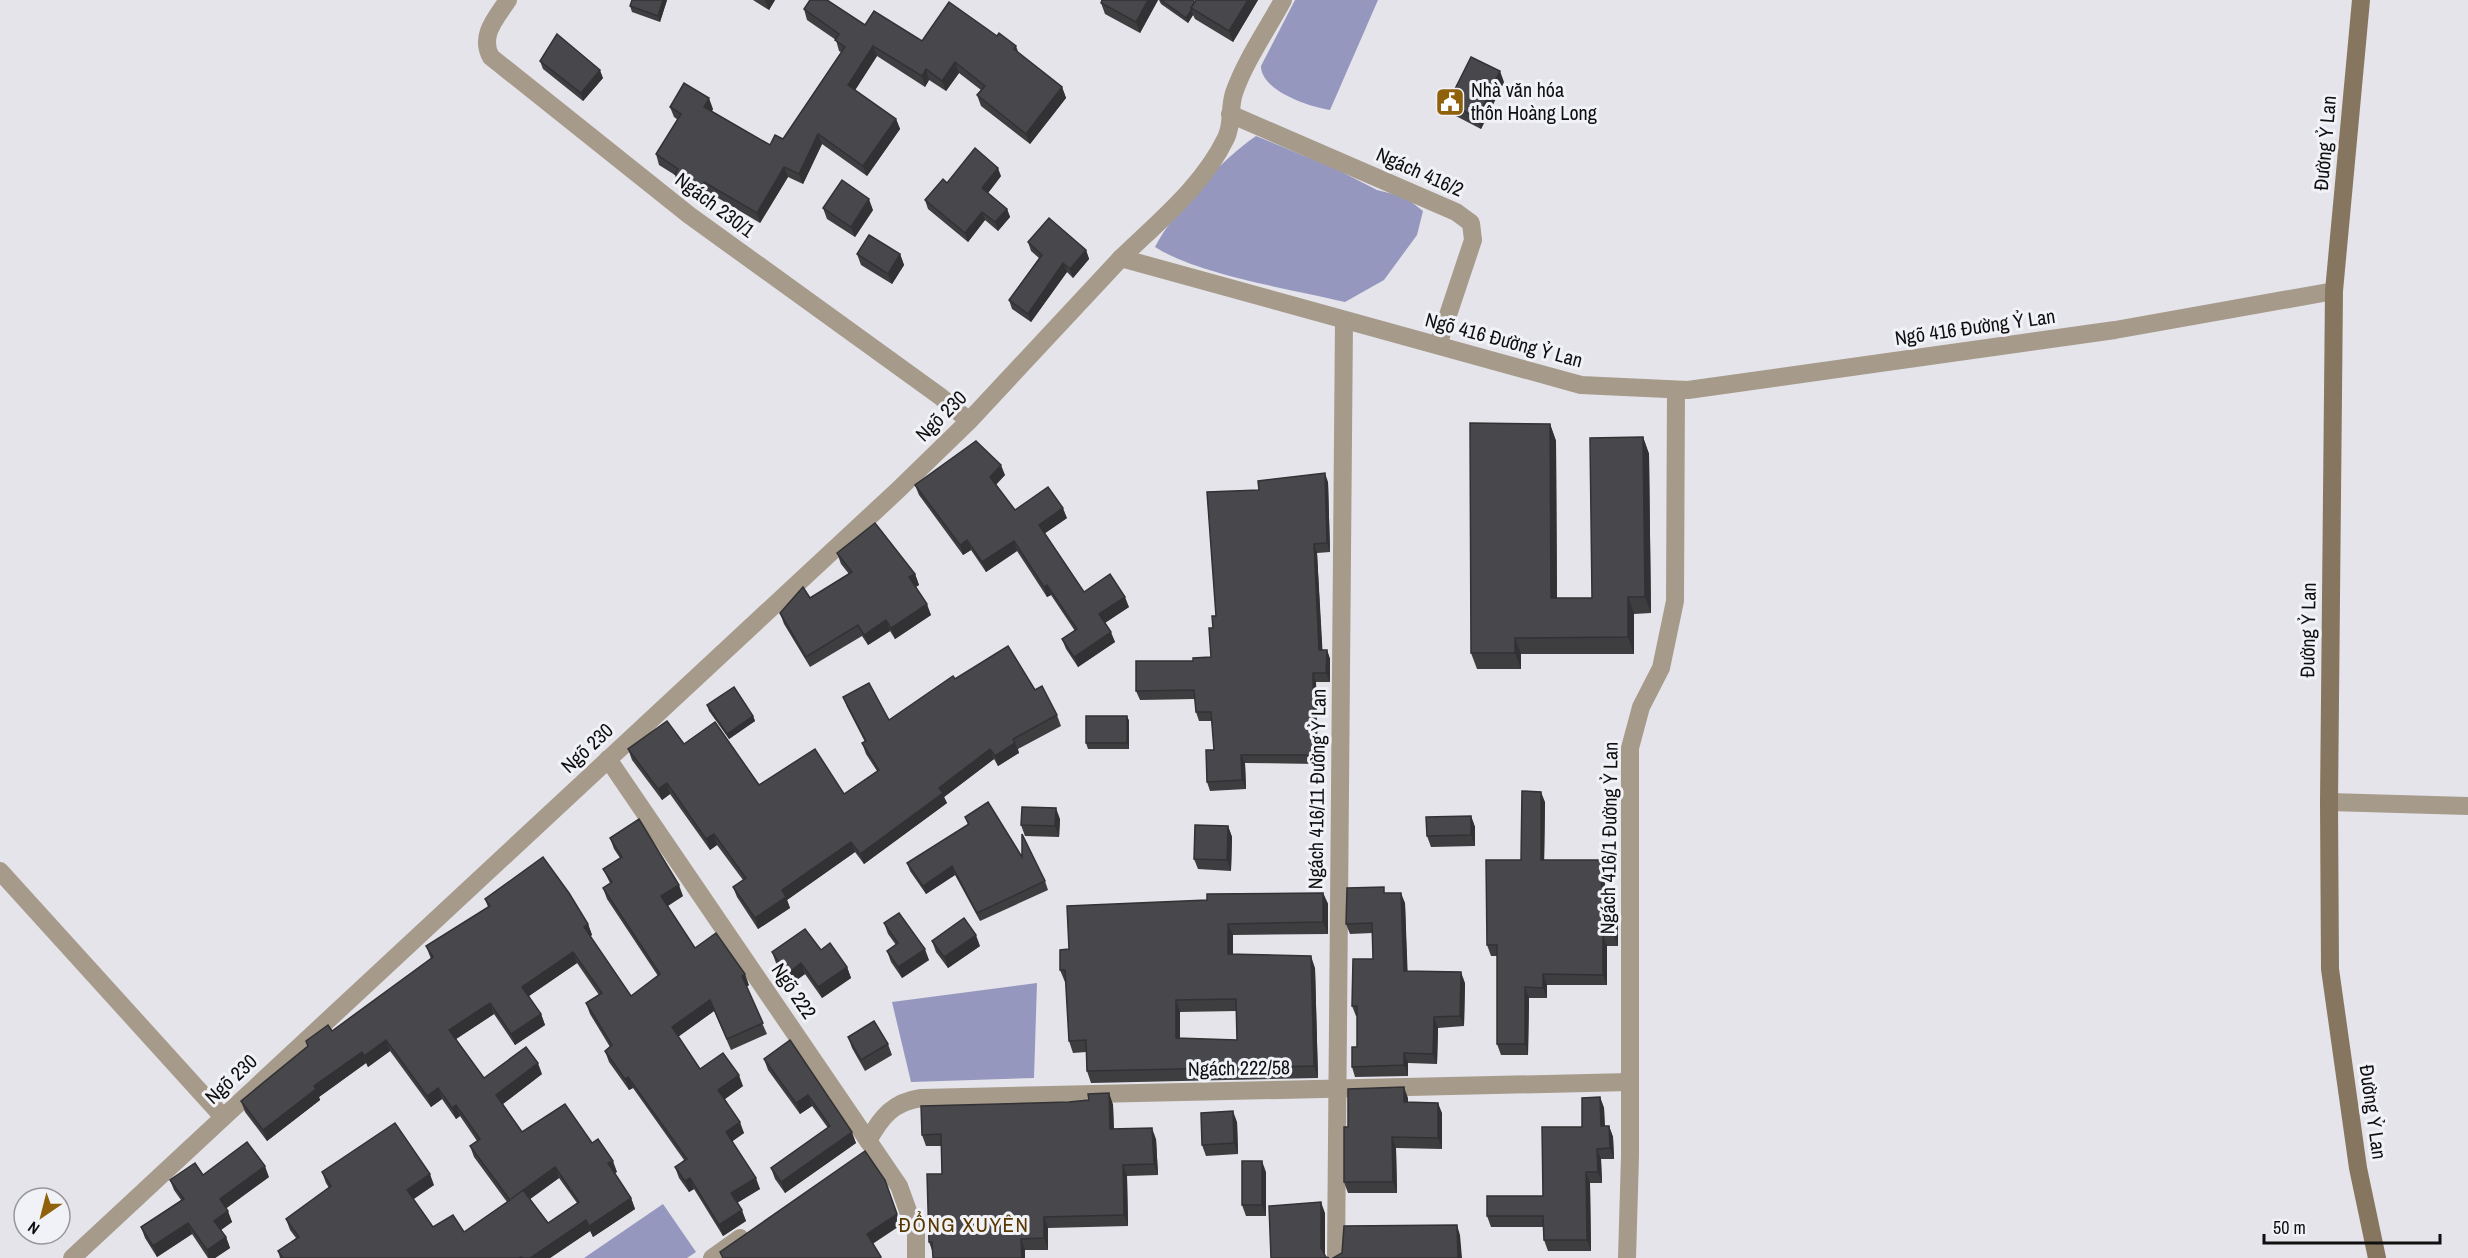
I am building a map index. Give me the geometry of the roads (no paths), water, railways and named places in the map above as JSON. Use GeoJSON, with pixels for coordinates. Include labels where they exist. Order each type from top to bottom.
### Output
{"type":"FeatureCollection","features":[{"type":"Feature","properties":{"kind":"main road","name":"Đường Ỷ Lan"},"geometry":{"type":"LineString","coordinates":[[2361,0],[2334,291],[2329,802],[2330,969],[2358,1168],[2377,1258]]}},
{"type":"Feature","properties":{"kind":"street","name":"Ngách 230/1"},"geometry":{"type":"LineString","coordinates":[[508,0],[485,38],[486,48],[491,57],[689,215],[941,397],[969,421]]}},
{"type":"Feature","properties":{"kind":"street"},"geometry":{"type":"LineString","coordinates":[[1121,258],[1183,197],[1202,175],[1227,137],[1237,85],[1283,0]]}},
{"type":"Feature","properties":{"kind":"street","name":"Ngách 416/2"},"geometry":{"type":"LineString","coordinates":[[1230,114],[1456,212],[1471,223],[1473,240],[1438,345]]}},
{"type":"Feature","properties":{"kind":"street","name":"Ngõ 230"},"geometry":{"type":"LineString","coordinates":[[72,1258],[969,421],[1121,258]]}},
{"type":"Feature","properties":{"kind":"street","name":"Ngõ 416 Đường Ỷ Lan"},"geometry":{"type":"LineString","coordinates":[[1121,258],[1581,385],[1676,390],[2115,330],[2334,291]]}},
{"type":"Feature","properties":{"kind":"street","name":"Ngách 416/11 Đường Ỷ Lan"},"geometry":{"type":"LineString","coordinates":[[1336,1258],[1344,320]]}},
{"type":"Feature","properties":{"kind":"street","name":"Ngách 416/1 Đường Ỷ Lan"},"geometry":{"type":"LineString","coordinates":[[1627,1258],[1630,1082],[1630,748],[1641,707],[1661,668],[1675,601],[1676,390]]}},
{"type":"Feature","properties":{"kind":"street","name":"Ngõ 222"},"geometry":{"type":"LineString","coordinates":[[608,759],[899,1186],[916,1233],[916,1258]]}},
{"type":"Feature","properties":{"kind":"street"},"geometry":{"type":"LineString","coordinates":[[2329,802],[2468,806]]}},
{"type":"Feature","properties":{"kind":"street"},"geometry":{"type":"LineString","coordinates":[[0,871],[224,1117]]}},
{"type":"Feature","properties":{"kind":"street","name":"Ngách 222/58"},"geometry":{"type":"LineString","coordinates":[[870,1144],[878,1124],[896,1104],[921,1098],[1630,1082]]}},
{"type":"Feature","properties":{"kind":"street"},"geometry":{"type":"LineString","coordinates":[[853,1159],[870,1144]]}},
{"type":"Feature","properties":{"kind":"street"},"geometry":{"type":"LineString","coordinates":[[712,1258],[759,1225]]}},
{"type":"Feature","properties":{"kind":"water"},"geometry":{"type":"Polygon","coordinates":[[[1295,0],[1378,0],[1330,110],[1288,96],[1269,83],[1263,75],[1261,66],[1295,0]]]}},
{"type":"Feature","properties":{"kind":"water"},"geometry":{"type":"Polygon","coordinates":[[[1256,136],[1336,169],[1377,190],[1405,197],[1423,211],[1417,235],[1384,280],[1345,302],[1220,273],[1196,266],[1155,247],[1186,202],[1214,172],[1256,136]]]}},
{"type":"Feature","properties":{"kind":"water"},"geometry":{"type":"Polygon","coordinates":[[[1037,983],[1034,1078],[911,1082],[892,1002],[1037,983]]]}},
{"type":"Feature","properties":{"kind":"water"},"geometry":{"type":"Polygon","coordinates":[[[663,1204],[696,1252],[687,1258],[584,1258],[663,1204]]]}},
{"type":"Feature","properties":{"kind":"place","name":"Nhà văn hóa thôn Hoàng Long"},"geometry":{"type":"Point","coordinates":[1450,102]}},
{"type":"Feature","properties":{"kind":"district","name":"ĐỔNG XUYÊN"},"geometry":{"type":"Point","coordinates":[964,1225]}}]}
